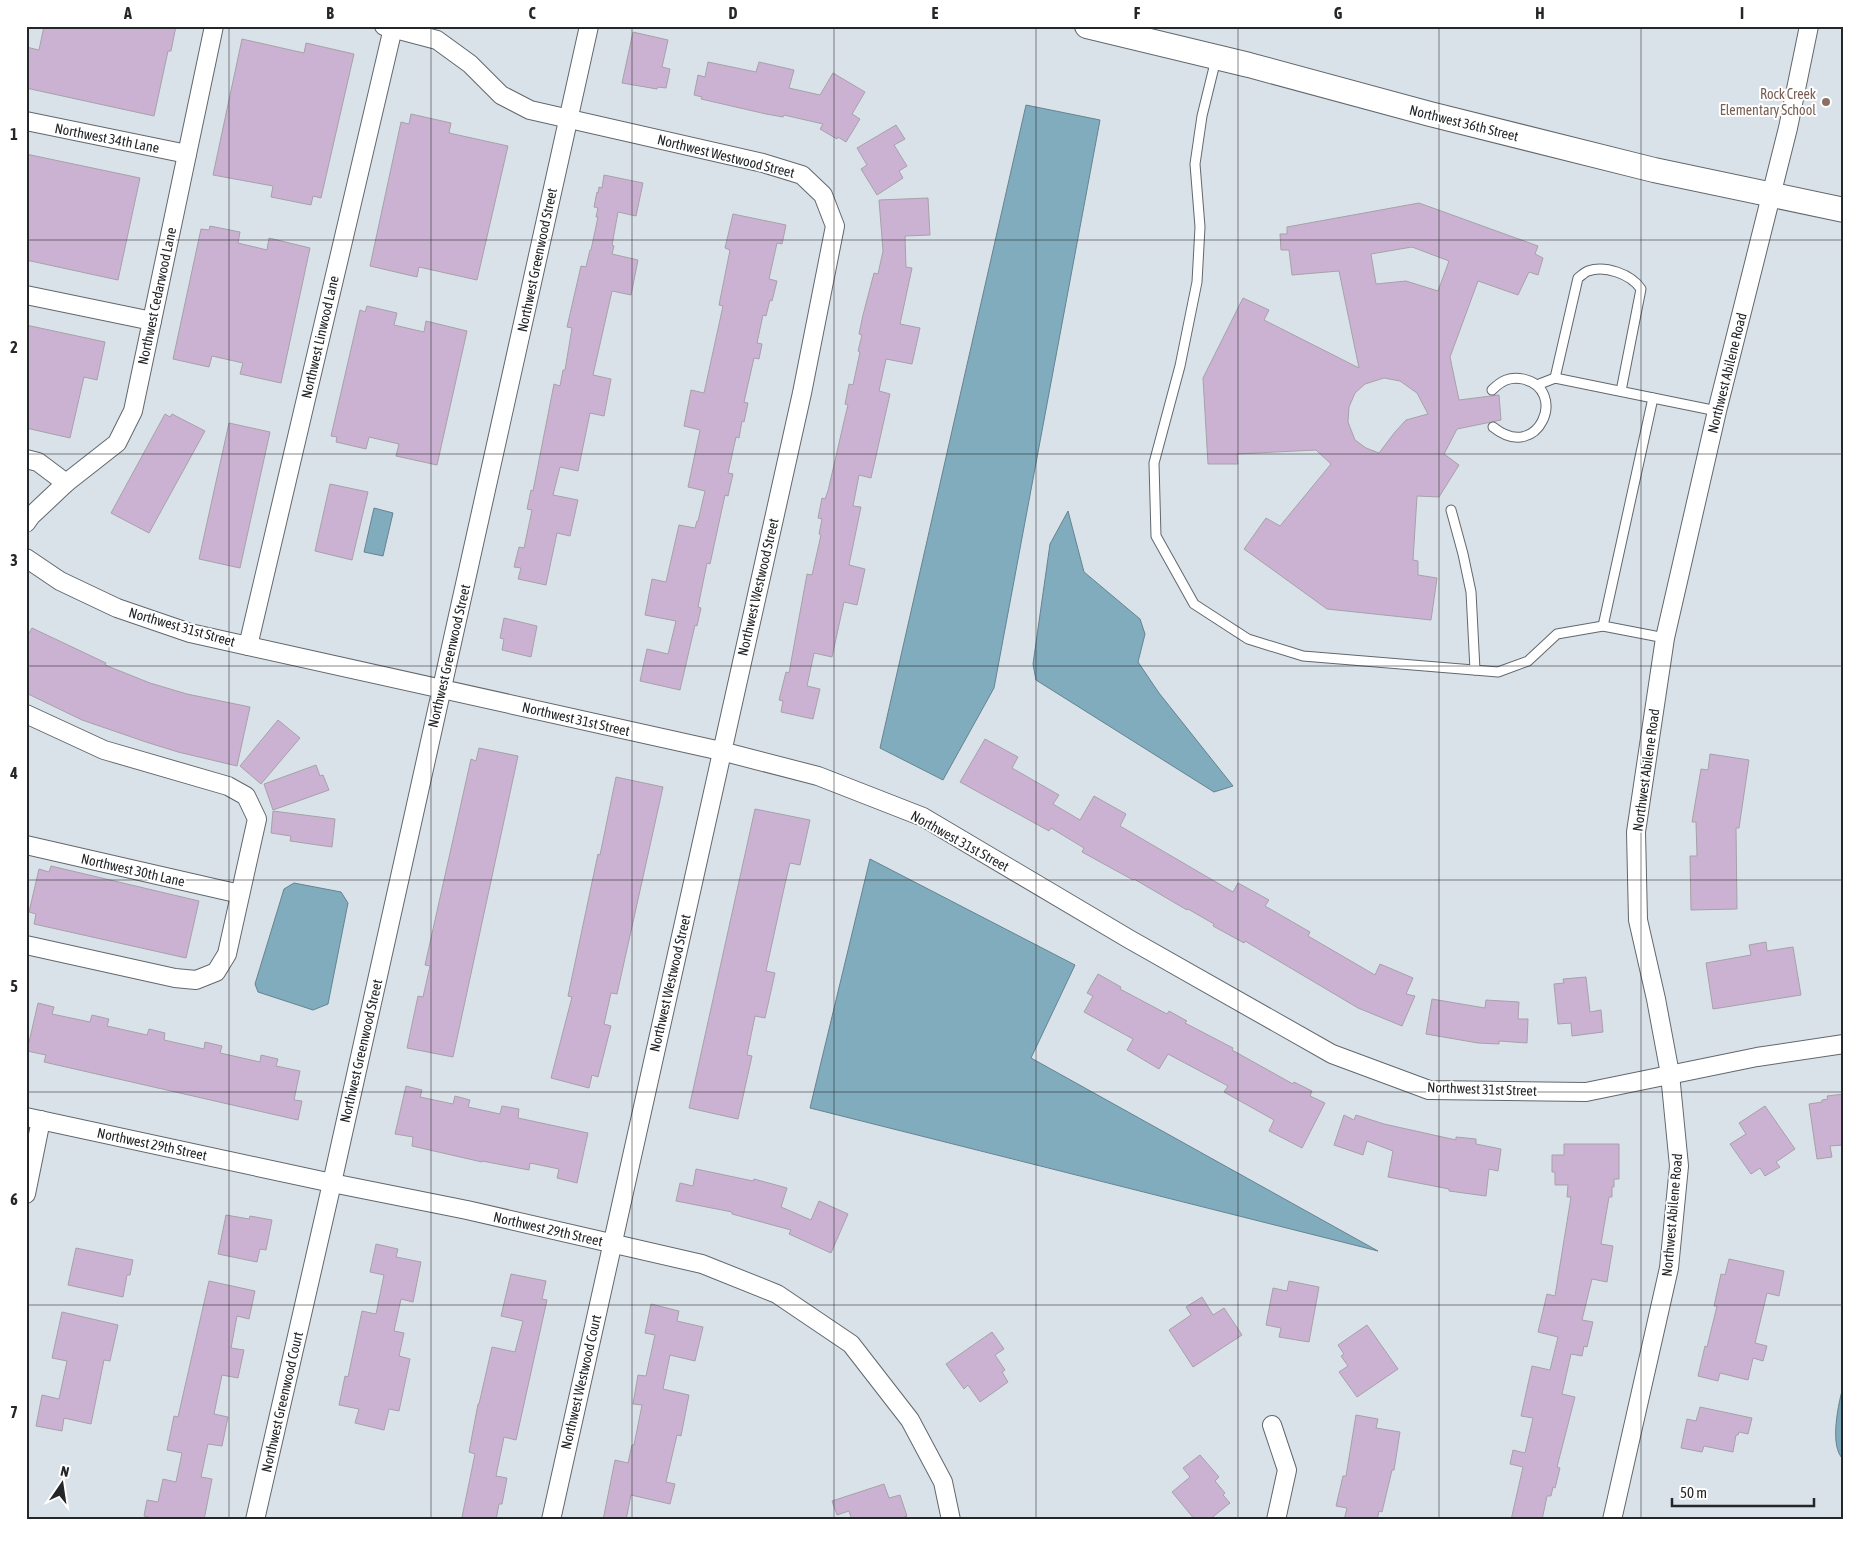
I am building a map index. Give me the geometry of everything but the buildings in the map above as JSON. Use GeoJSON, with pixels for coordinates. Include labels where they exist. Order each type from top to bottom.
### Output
{"type":"FeatureCollection","features":[{"type":"Feature","properties":{"kind":"main road","name":"Northwest 36th Street"},"geometry":{"type":"LineString","coordinates":[[1087,26],[1216,57],[1654,170],[1844,210]]}},
{"type":"Feature","properties":{"kind":"street","name":"Northwest Cedarwood Lane"},"geometry":{"type":"LineString","coordinates":[[26,523],[66,483],[118,443],[133,411],[214,26]]}},
{"type":"Feature","properties":{"kind":"street","name":"Northwest Greenwood Street"},"geometry":{"type":"LineString","coordinates":[[309,1285],[588,26]]}},
{"type":"Feature","properties":{"kind":"street","name":"Northwest Abilene Road"},"geometry":{"type":"LineString","coordinates":[[1612,1520],[1669,1268],[1678,1166],[1670,1074],[1656,999],[1638,920],[1636,832],[1666,638],[1717,411],[1788,128],[1809,26]]}},
{"type":"Feature","properties":{"kind":"street","name":"Northwest Westwood Street"},"geometry":{"type":"LineString","coordinates":[[388,27],[437,40],[470,64],[501,95],[530,110],[764,164],[802,175],[824,195],[835,226],[802,393],[612,1244]]}},
{"type":"Feature","properties":{"kind":"street","name":"Northwest Linwood Lane"},"geometry":{"type":"LineString","coordinates":[[248,646],[388,27]]}},
{"type":"Feature","properties":{"kind":"street","name":"Northwest 34th Lane"},"geometry":{"type":"LineString","coordinates":[[26,121],[187,154]]}},
{"type":"Feature","properties":{"kind":"street"},"geometry":{"type":"LineString","coordinates":[[26,295],[152,321]]}},
{"type":"Feature","properties":{"kind":"street"},"geometry":{"type":"LineString","coordinates":[[26,459],[38,462],[66,483]]}},
{"type":"Feature","properties":{"kind":"street","name":"Northwest 31st Street"},"geometry":{"type":"LineString","coordinates":[[26,558],[60,581],[117,608],[190,633],[721,751],[818,776],[923,817],[1128,939],[1332,1054],[1429,1090],[1586,1092],[1757,1057],[1844,1044]]}},
{"type":"Feature","properties":{"kind":"street"},"geometry":{"type":"LineString","coordinates":[[26,714],[104,750],[228,786],[246,796],[257,819],[227,954],[216,972],[196,980],[175,978],[26,945]]}},
{"type":"Feature","properties":{"kind":"street","name":"Northwest 30th Lane"},"geometry":{"type":"LineString","coordinates":[[26,845],[240,894]]}},
{"type":"Feature","properties":{"kind":"street"},"geometry":{"type":"LineString","coordinates":[[26,1194],[34,1118]]}},
{"type":"Feature","properties":{"kind":"street","name":"Northwest 29th Street"},"geometry":{"type":"LineString","coordinates":[[34,1118],[332,1183],[467,1210],[702,1264],[777,1294],[852,1344],[910,1420],[943,1482],[950,1520]]}},
{"type":"Feature","properties":{"kind":"street","name":"Northwest Westwood Court"},"geometry":{"type":"LineString","coordinates":[[550,1520],[612,1244]]}},
{"type":"Feature","properties":{"kind":"street","name":"Northwest Greenwood Court"},"geometry":{"type":"LineString","coordinates":[[256,1520],[309,1285]]}},
{"type":"Feature","properties":{"kind":"street"},"geometry":{"type":"LineString","coordinates":[[1272,1425],[1287,1470],[1276,1520]]}},
{"type":"Feature","properties":{"kind":"lane"},"geometry":{"type":"LineString","coordinates":[[1216,57],[1202,116],[1195,164],[1200,227],[1197,282],[1180,366],[1154,463],[1156,536],[1194,604],[1248,640],[1303,656],[1498,672],[1528,661],[1557,634],[1603,626],[1666,638]]}},
{"type":"Feature","properties":{"kind":"lane"},"geometry":{"type":"LineString","coordinates":[[1555,378],[1578,278],[1588,271],[1609,270],[1636,280],[1641,289],[1621,391]]}},
{"type":"Feature","properties":{"kind":"lane"},"geometry":{"type":"LineString","coordinates":[[1492,390],[1499,382],[1508,378],[1528,380],[1537,385],[1543,393],[1546,402],[1546,412],[1543,421],[1538,429],[1530,435],[1520,438],[1510,437],[1501,434],[1493,427]]}},
{"type":"Feature","properties":{"kind":"lane"},"geometry":{"type":"LineString","coordinates":[[1537,385],[1555,378],[1717,411]]}},
{"type":"Feature","properties":{"kind":"lane"},"geometry":{"type":"LineString","coordinates":[[1603,626],[1653,398]]}},
{"type":"Feature","properties":{"kind":"lane"},"geometry":{"type":"LineString","coordinates":[[1451,510],[1471,592],[1475,670]]}},
{"type":"Feature","properties":{"kind":"water"},"geometry":{"type":"Polygon","coordinates":[[[1026,105],[1100,120],[994,688],[943,780],[880,748],[1026,105]]]}},
{"type":"Feature","properties":{"kind":"water"},"geometry":{"type":"Polygon","coordinates":[[[374,508],[393,513],[383,556],[364,552],[374,508]]]}},
{"type":"Feature","properties":{"kind":"water"},"geometry":{"type":"Polygon","coordinates":[[[1068,511],[1084,572],[1140,619],[1145,634],[1138,662],[1159,693],[1233,786],[1214,792],[1036,680],[1033,664],[1050,544],[1068,511]]]}},
{"type":"Feature","properties":{"kind":"water"},"geometry":{"type":"Polygon","coordinates":[[[870,859],[1075,965],[1031,1058],[1378,1251],[810,1108],[870,859]]]}},
{"type":"Feature","properties":{"kind":"water"},"geometry":{"type":"Polygon","coordinates":[[[294,883],[341,892],[348,903],[328,1004],[313,1010],[258,992],[255,984],[284,889],[294,883]]]}},
{"type":"Feature","properties":{"kind":"water"},"geometry":{"type":"Polygon","coordinates":[[[1844,1383],[1844,1460],[1839,1454],[1837,1445],[1836,1423],[1844,1383]]]}},
{"type":"Feature","properties":{"kind":"place","name":"Rock Creek Elementary School"},"geometry":{"type":"Point","coordinates":[1826,102]}}]}
